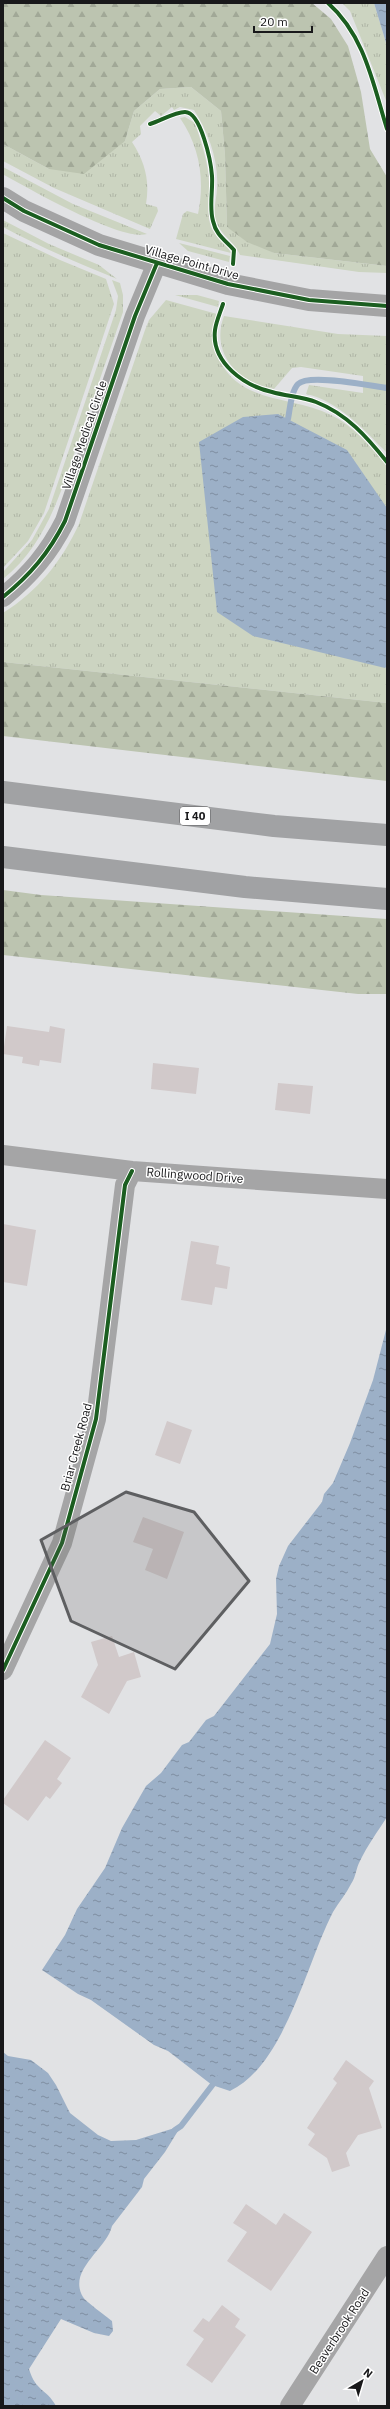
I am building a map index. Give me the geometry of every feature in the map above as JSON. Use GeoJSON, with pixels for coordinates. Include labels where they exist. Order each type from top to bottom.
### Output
{"type":"FeatureCollection","features":[{"type":"Feature","properties":{"kind":"highway","name":"I 40"},"geometry":{"type":"LineString","coordinates":[[3,792],[274,826],[387,835]]}},
{"type":"Feature","properties":{"kind":"highway"},"geometry":{"type":"LineString","coordinates":[[3,857],[245,887],[387,899]]}},
{"type":"Feature","properties":{"kind":"street","name":"Village Point Drive"},"geometry":{"type":"LineString","coordinates":[[3,198],[24,211],[99,245],[245,288],[309,300],[387,306]]}},
{"type":"Feature","properties":{"kind":"street","name":"Village Medical Circle"},"geometry":{"type":"LineString","coordinates":[[3,597],[35,568],[53,546],[65,521],[135,316],[157,263]]}},
{"type":"Feature","properties":{"kind":"street","name":"Rollingwood Drive"},"geometry":{"type":"LineString","coordinates":[[3,1155],[132,1171],[387,1189]]}},
{"type":"Feature","properties":{"kind":"street","name":"Briar Creek Road"},"geometry":{"type":"LineString","coordinates":[[3,1670],[62,1543],[96,1419],[125,1185],[132,1171]]}},
{"type":"Feature","properties":{"kind":"street","name":"Beaverbrook Road"},"geometry":{"type":"LineString","coordinates":[[290,2406],[387,2256]]}},
{"type":"Feature","properties":{"kind":"highlighted area"},"geometry":{"type":"Polygon","coordinates":[[[126,1492],[194,1512],[249,1581],[175,1669],[71,1621],[41,1540],[126,1492]]]}},
{"type":"Feature","properties":{"kind":"green space"},"geometry":{"type":"Polygon","coordinates":[[[3,3],[312,3],[331,19],[348,46],[361,92],[370,149],[387,177],[387,266],[274,253],[247,242],[227,227],[225,155],[221,111],[191,87],[160,89],[134,111],[125,141],[84,174],[49,169],[3,144],[3,3]]]}},
{"type":"Feature","properties":{"kind":"green space"},"geometry":{"type":"Polygon","coordinates":[[[342,3],[374,3],[387,46],[387,103],[350,11],[342,3]]]}},
{"type":"Feature","properties":{"kind":"green space"},"geometry":{"type":"Polygon","coordinates":[[[191,87],[221,111],[225,155],[227,227],[274,253],[387,266],[387,273],[359,272],[240,255],[234,245],[220,229],[215,218],[214,211],[217,192],[216,167],[212,147],[194,110],[180,107],[174,110],[172,107],[161,116],[155,111],[140,126],[141,134],[132,142],[143,164],[147,180],[146,204],[157,207],[158,211],[150,229],[54,188],[3,161],[3,144],[49,169],[125,141],[134,111],[160,89],[191,87]]]}},
{"type":"Feature","properties":{"kind":"green space"},"geometry":{"type":"Polygon","coordinates":[[[185,117],[195,123],[206,161],[209,176],[208,210],[211,227],[231,253],[176,239],[183,214],[187,211],[198,214],[201,189],[201,177],[196,152],[187,129],[180,118],[185,117]]]}},
{"type":"Feature","properties":{"kind":"green space"},"geometry":{"type":"Polygon","coordinates":[[[3,167],[73,204],[147,234],[135,234],[118,230],[76,213],[4,175],[3,167]]]}},
{"type":"Feature","properties":{"kind":"green space"},"geometry":{"type":"Polygon","coordinates":[[[3,220],[49,244],[99,265],[117,279],[59,254],[3,227],[3,220]]]}},
{"type":"Feature","properties":{"kind":"green space"},"geometry":{"type":"Polygon","coordinates":[[[3,233],[60,260],[106,279],[114,304],[44,513],[28,541],[3,568],[3,233]]]}},
{"type":"Feature","properties":{"kind":"green space"},"geometry":{"type":"Polygon","coordinates":[[[179,243],[230,256],[229,262],[188,251],[179,243]]]}},
{"type":"Feature","properties":{"kind":"green space"},"geometry":{"type":"Polygon","coordinates":[[[112,280],[120,283],[123,295],[123,312],[67,474],[43,531],[19,564],[3,579],[3,572],[32,540],[49,509],[116,310],[118,296],[112,280]]]}},
{"type":"Feature","properties":{"kind":"green space"},"geometry":{"type":"Polygon","coordinates":[[[175,295],[197,295],[219,301],[218,307],[175,295]]]}},
{"type":"Feature","properties":{"kind":"green space"},"geometry":{"type":"Polygon","coordinates":[[[166,300],[217,314],[214,344],[217,355],[229,375],[241,385],[270,397],[316,409],[331,415],[355,431],[387,466],[387,703],[3,662],[3,613],[38,585],[57,563],[72,538],[79,524],[145,330],[149,320],[166,300]]]}},
{"type":"Feature","properties":{"kind":"green space"},"geometry":{"type":"Polygon","coordinates":[[[224,316],[338,334],[387,336],[387,453],[360,426],[340,410],[329,403],[306,394],[309,385],[363,393],[363,376],[301,367],[292,368],[274,389],[261,386],[239,373],[230,364],[224,354],[221,342],[221,330],[224,316]]]}},
{"type":"Feature","properties":{"kind":"green space"},"geometry":{"type":"Polygon","coordinates":[[[3,662],[387,703],[387,781],[3,736],[3,662]]]}},
{"type":"Feature","properties":{"kind":"green space"},"geometry":{"type":"Polygon","coordinates":[[[3,890],[41,895],[387,919],[387,994],[358,994],[3,955],[3,890]]]}},
{"type":"Feature","properties":{"kind":"water"},"geometry":{"type":"Polygon","coordinates":[[[374,3],[387,3],[387,46],[374,3]]]}},
{"type":"Feature","properties":{"kind":"water"},"geometry":{"type":"Polygon","coordinates":[[[278,414],[347,450],[387,508],[387,666],[385,668],[253,636],[217,612],[199,442],[243,417],[278,414]]]}},
{"type":"Feature","properties":{"kind":"water"},"geometry":{"type":"Polygon","coordinates":[[[387,1326],[387,1817],[366,1850],[353,1881],[333,1912],[280,2037],[266,2059],[249,2078],[230,2091],[212,2085],[168,2051],[154,2045],[91,2000],[78,1994],[42,1970],[65,1935],[77,1909],[105,1868],[122,1828],[146,1786],[161,1773],[182,1745],[189,1742],[206,1720],[214,1716],[270,1644],[277,1614],[276,1579],[279,1566],[288,1546],[322,1502],[324,1494],[333,1483],[350,1443],[373,1380],[387,1326]]]}},
{"type":"Feature","properties":{"kind":"water"},"geometry":{"type":"Polygon","coordinates":[[[3,2052],[8,2056],[31,2060],[48,2073],[56,2085],[70,2113],[98,2135],[111,2141],[136,2140],[181,2126],[165,2152],[144,2179],[142,2187],[112,2226],[109,2235],[90,2260],[80,2278],[79,2287],[83,2297],[112,2321],[113,2331],[109,2336],[94,2333],[61,2319],[29,2369],[35,2382],[49,2396],[56,2406],[3,2406],[3,2052]]]}},
{"type":"Feature","properties":{"kind":"building"},"geometry":{"type":"Polygon","coordinates":[[[7,1026],[49,1032],[50,1026],[65,1029],[61,1063],[40,1060],[39,1066],[22,1063],[23,1057],[3,1054],[7,1026]]]}},
{"type":"Feature","properties":{"kind":"building"},"geometry":{"type":"Polygon","coordinates":[[[153,1063],[199,1068],[196,1094],[151,1089],[153,1063]]]}},
{"type":"Feature","properties":{"kind":"building"},"geometry":{"type":"Polygon","coordinates":[[[278,1083],[313,1086],[310,1114],[275,1110],[278,1083]]]}},
{"type":"Feature","properties":{"kind":"building"},"geometry":{"type":"Polygon","coordinates":[[[3,1224],[36,1230],[27,1286],[3,1282],[3,1224]]]}},
{"type":"Feature","properties":{"kind":"building"},"geometry":{"type":"Polygon","coordinates":[[[191,1241],[219,1246],[216,1264],[230,1267],[227,1289],[215,1287],[212,1305],[181,1300],[191,1241]]]}},
{"type":"Feature","properties":{"kind":"building"},"geometry":{"type":"Polygon","coordinates":[[[167,1421],[192,1430],[180,1464],[155,1455],[167,1421]]]}},
{"type":"Feature","properties":{"kind":"building"},"geometry":{"type":"Polygon","coordinates":[[[143,1517],[184,1532],[167,1579],[145,1570],[153,1549],[133,1542],[143,1517]]]}},
{"type":"Feature","properties":{"kind":"building"},"geometry":{"type":"Polygon","coordinates":[[[112,1636],[119,1657],[134,1652],[141,1677],[127,1681],[109,1714],[81,1697],[98,1665],[91,1642],[112,1636]]]}},
{"type":"Feature","properties":{"kind":"building"},"geometry":{"type":"Polygon","coordinates":[[[45,1740],[71,1758],[57,1779],[62,1783],[50,1799],[46,1796],[28,1821],[3,1803],[3,1800],[45,1740]]]}},
{"type":"Feature","properties":{"kind":"building"},"geometry":{"type":"Polygon","coordinates":[[[346,2060],[374,2081],[369,2088],[382,2128],[358,2135],[346,2153],[350,2166],[332,2172],[327,2158],[308,2145],[315,2134],[307,2128],[337,2083],[333,2079],[346,2060]]]}},
{"type":"Feature","properties":{"kind":"building"},"geometry":{"type":"Polygon","coordinates":[[[246,2204],[276,2225],[284,2213],[312,2232],[271,2291],[227,2261],[247,2232],[233,2223],[246,2204]]]}},
{"type":"Feature","properties":{"kind":"building"},"geometry":{"type":"Polygon","coordinates":[[[222,2305],[240,2319],[235,2327],[246,2335],[212,2383],[186,2365],[204,2339],[193,2331],[203,2318],[209,2322],[222,2305]]]}},
{"type":"Feature","properties":{"kind":"waterway"},"geometry":{"type":"LineString","coordinates":[[288,419],[294,391],[298,384],[304,381],[327,380],[387,388]]}},
{"type":"Feature","properties":{"kind":"waterway"},"geometry":{"type":"LineString","coordinates":[[175,2130],[181,2126],[217,2079]]}},
{"type":"Feature","properties":{"kind":"cycle path"},"geometry":{"type":"LineString","coordinates":[[328,3],[341,16],[351,30],[359,46],[372,78],[387,129]]}},
{"type":"Feature","properties":{"kind":"cycle path"},"geometry":{"type":"LineString","coordinates":[[150,124],[181,112],[191,114],[196,120],[204,139],[211,169],[211,210],[214,226],[219,234],[234,250],[233,264]]}},
{"type":"Feature","properties":{"kind":"cycle path"},"geometry":{"type":"LineString","coordinates":[[3,198],[24,211],[99,245],[228,284],[309,300],[387,306]]}},
{"type":"Feature","properties":{"kind":"cycle path"},"geometry":{"type":"LineString","coordinates":[[3,597],[38,563],[59,533],[65,521],[135,316],[157,263]]}},
{"type":"Feature","properties":{"kind":"cycle path"},"geometry":{"type":"LineString","coordinates":[[223,304],[215,330],[215,342],[218,353],[224,363],[232,371],[241,378],[262,389],[311,400],[327,407],[356,427],[387,462]]}},
{"type":"Feature","properties":{"kind":"cycle path"},"geometry":{"type":"LineString","coordinates":[[3,1670],[62,1543],[96,1419],[125,1185],[132,1171]]}}]}
